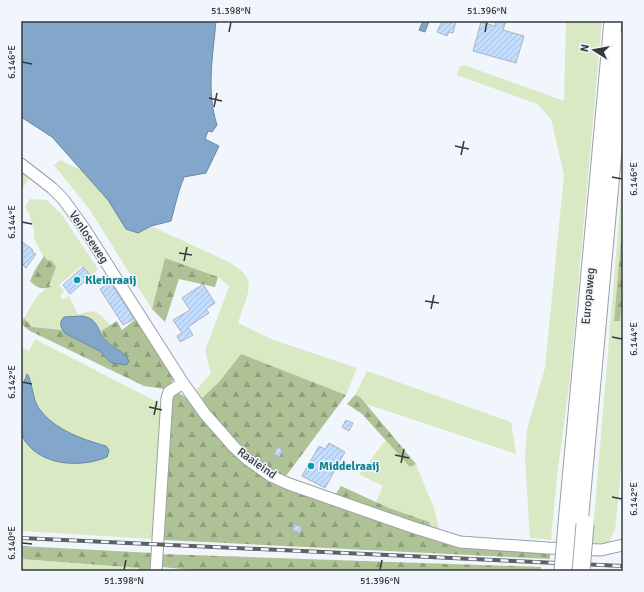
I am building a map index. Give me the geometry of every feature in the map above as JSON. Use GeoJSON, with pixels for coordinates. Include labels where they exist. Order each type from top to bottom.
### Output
{"type":"FeatureCollection","features":[{"type":"Feature","properties":{"kind":"highway","name":"Europaweg"},"geometry":{"type":"LineString","coordinates":[[575,571],[577,524],[613,21]]}},
{"type":"Feature","properties":{"kind":"highway","name":"Europaweg"},"geometry":{"type":"LineString","coordinates":[[563,571],[577,524],[600,299],[623,40]]}},
{"type":"Feature","properties":{"kind":"highway"},"geometry":{"type":"LineString","coordinates":[[577,524],[581,571]]}},
{"type":"Feature","properties":{"kind":"street","name":"Venloseweg"},"geometry":{"type":"LineString","coordinates":[[21,164],[52,188],[71,210],[183,383]]}},
{"type":"Feature","properties":{"kind":"street","name":"Raaieind"},"geometry":{"type":"LineString","coordinates":[[183,383],[205,414],[234,447],[247,459],[289,484],[412,527],[460,542],[601,550],[623,545]]}},
{"type":"Feature","properties":{"kind":"street"},"geometry":{"type":"LineString","coordinates":[[156,571],[167,398],[169,392],[183,383]]}},
{"type":"Feature","properties":{"kind":"green space"},"geometry":{"type":"Polygon","coordinates":[[[566,21],[602,21],[569,387],[557,476],[551,540],[530,538],[525,457],[527,429],[545,368],[564,175],[551,119],[537,104],[457,75],[459,67],[464,65],[564,101],[566,21]]]}},
{"type":"Feature","properties":{"kind":"green space"},"geometry":{"type":"Polygon","coordinates":[[[60,160],[83,171],[108,200],[126,229],[138,232],[151,226],[229,262],[245,274],[248,280],[249,289],[238,323],[271,339],[357,368],[346,395],[241,354],[219,382],[201,399],[196,390],[211,373],[205,351],[229,286],[218,277],[165,258],[152,309],[90,210],[54,165],[60,160]]]}},
{"type":"Feature","properties":{"kind":"green space"},"geometry":{"type":"Polygon","coordinates":[[[21,171],[30,178],[21,190],[21,171]]]}},
{"type":"Feature","properties":{"kind":"green space"},"geometry":{"type":"Polygon","coordinates":[[[623,171],[623,217],[614,320],[620,321],[623,296],[623,451],[615,530],[608,544],[592,544],[623,171]]]}},
{"type":"Feature","properties":{"kind":"green space"},"geometry":{"type":"Polygon","coordinates":[[[30,199],[47,200],[62,215],[98,269],[92,276],[81,266],[59,285],[64,291],[60,296],[63,300],[69,296],[78,315],[93,311],[103,317],[110,325],[101,331],[95,322],[82,316],[64,317],[60,324],[62,330],[32,327],[24,318],[38,296],[46,289],[51,287],[49,286],[56,267],[52,261],[46,261],[34,239],[34,230],[25,207],[30,199]]]}},
{"type":"Feature","properties":{"kind":"green space"},"geometry":{"type":"Polygon","coordinates":[[[623,217],[623,296],[620,321],[614,321],[623,217]]]}},
{"type":"Feature","properties":{"kind":"green space"},"geometry":{"type":"Polygon","coordinates":[[[44,256],[47,260],[52,261],[56,267],[49,286],[52,287],[42,288],[37,287],[30,281],[44,256]]]}},
{"type":"Feature","properties":{"kind":"green space"},"geometry":{"type":"Polygon","coordinates":[[[165,258],[218,277],[215,287],[179,279],[165,322],[152,309],[165,258]]]}},
{"type":"Feature","properties":{"kind":"green space"},"geometry":{"type":"Polygon","coordinates":[[[24,318],[32,327],[62,330],[66,334],[100,351],[112,363],[122,364],[122,352],[106,341],[101,331],[117,321],[122,330],[137,318],[174,378],[170,385],[164,389],[144,386],[30,331],[21,324],[24,318]]]}},
{"type":"Feature","properties":{"kind":"green space"},"geometry":{"type":"Polygon","coordinates":[[[35,339],[157,402],[162,409],[154,539],[21,531],[21,431],[32,448],[42,456],[87,440],[70,434],[55,424],[48,417],[36,403],[32,394],[29,377],[27,375],[21,391],[21,347],[29,351],[35,339]]]}},
{"type":"Feature","properties":{"kind":"green space"},"geometry":{"type":"Polygon","coordinates":[[[241,354],[346,395],[286,476],[259,461],[238,444],[228,434],[201,399],[219,382],[241,354]]]}},
{"type":"Feature","properties":{"kind":"green space"},"geometry":{"type":"Polygon","coordinates":[[[367,371],[511,422],[516,454],[366,404],[360,397],[355,395],[367,371]]]}},
{"type":"Feature","properties":{"kind":"green space"},"geometry":{"type":"Polygon","coordinates":[[[179,393],[185,397],[239,457],[251,468],[277,486],[408,532],[462,548],[550,552],[550,559],[163,540],[172,398],[174,394],[179,393]]]}},
{"type":"Feature","properties":{"kind":"green space"},"geometry":{"type":"Polygon","coordinates":[[[355,395],[360,397],[416,464],[410,467],[362,414],[347,404],[355,395]]]}},
{"type":"Feature","properties":{"kind":"green space"},"geometry":{"type":"Polygon","coordinates":[[[386,440],[410,467],[416,464],[435,511],[439,529],[431,527],[376,502],[383,486],[359,474],[386,440]]]}},
{"type":"Feature","properties":{"kind":"green space"},"geometry":{"type":"Polygon","coordinates":[[[341,486],[389,508],[429,522],[431,527],[335,495],[341,486]]]}},
{"type":"Feature","properties":{"kind":"green space"},"geometry":{"type":"Polygon","coordinates":[[[21,546],[153,553],[152,571],[139,571],[139,568],[21,559],[21,546]]]}},
{"type":"Feature","properties":{"kind":"green space"},"geometry":{"type":"Polygon","coordinates":[[[162,554],[541,567],[541,571],[205,571],[161,567],[162,554]]]}},
{"type":"Feature","properties":{"kind":"green space"},"geometry":{"type":"Polygon","coordinates":[[[21,559],[139,568],[139,571],[21,571],[21,559]]]}},
{"type":"Feature","properties":{"kind":"water"},"geometry":{"type":"Polygon","coordinates":[[[21,21],[216,21],[211,86],[217,125],[212,132],[208,131],[205,139],[219,146],[206,173],[184,177],[171,221],[151,226],[138,233],[126,229],[108,200],[52,137],[21,117],[21,21]]]}},
{"type":"Feature","properties":{"kind":"water"},"geometry":{"type":"Polygon","coordinates":[[[423,21],[429,21],[425,32],[419,30],[423,21]]]}},
{"type":"Feature","properties":{"kind":"water"},"geometry":{"type":"Polygon","coordinates":[[[82,316],[92,320],[98,326],[107,342],[125,355],[129,361],[126,365],[112,363],[100,351],[64,332],[61,321],[64,317],[82,316]]]}},
{"type":"Feature","properties":{"kind":"water"},"geometry":{"type":"Polygon","coordinates":[[[27,374],[30,379],[36,403],[42,412],[57,426],[66,431],[86,440],[106,446],[109,450],[107,457],[86,463],[63,462],[41,456],[32,449],[23,437],[20,410],[21,392],[27,374]]]}},
{"type":"Feature","properties":{"kind":"building"},"geometry":{"type":"Polygon","coordinates":[[[442,21],[456,21],[453,33],[449,32],[447,36],[437,32],[442,21]]]}},
{"type":"Feature","properties":{"kind":"building"},"geometry":{"type":"Polygon","coordinates":[[[496,21],[506,21],[503,30],[524,36],[516,63],[473,51],[481,22],[495,26],[496,21]]]}},
{"type":"Feature","properties":{"kind":"building"},"geometry":{"type":"Polygon","coordinates":[[[21,241],[36,254],[26,268],[21,263],[21,241]]]}},
{"type":"Feature","properties":{"kind":"building","name":"Kleinraaij"},"geometry":{"type":"Polygon","coordinates":[[[83,267],[91,276],[70,294],[63,285],[83,267]]]}},
{"type":"Feature","properties":{"kind":"building"},"geometry":{"type":"Polygon","coordinates":[[[110,282],[134,319],[123,325],[100,289],[110,282]]]}},
{"type":"Feature","properties":{"kind":"building"},"geometry":{"type":"Polygon","coordinates":[[[203,284],[215,303],[206,309],[209,313],[188,327],[193,335],[180,342],[177,336],[182,333],[173,320],[190,310],[182,298],[203,284]]]}},
{"type":"Feature","properties":{"kind":"building"},"geometry":{"type":"Polygon","coordinates":[[[346,420],[353,423],[349,431],[342,427],[346,420]]]}},
{"type":"Feature","properties":{"kind":"building","name":"Middelraaij"},"geometry":{"type":"Polygon","coordinates":[[[329,443],[345,452],[325,488],[302,476],[319,446],[325,449],[329,443]]]}},
{"type":"Feature","properties":{"kind":"building"},"geometry":{"type":"Polygon","coordinates":[[[278,447],[283,450],[279,457],[274,454],[278,447]]]}},
{"type":"Feature","properties":{"kind":"building"},"geometry":{"type":"Polygon","coordinates":[[[294,524],[302,527],[300,533],[292,530],[294,524]]]}},
{"type":"Feature","properties":{"kind":"railway"},"geometry":{"type":"LineString","coordinates":[[21,538],[623,566]]}},
{"type":"Feature","properties":{"kind":"place","name":"Kleinraaij"},"geometry":{"type":"Point","coordinates":[77,280]}},
{"type":"Feature","properties":{"kind":"place","name":"Middelraaij"},"geometry":{"type":"Point","coordinates":[311,466]}}]}
